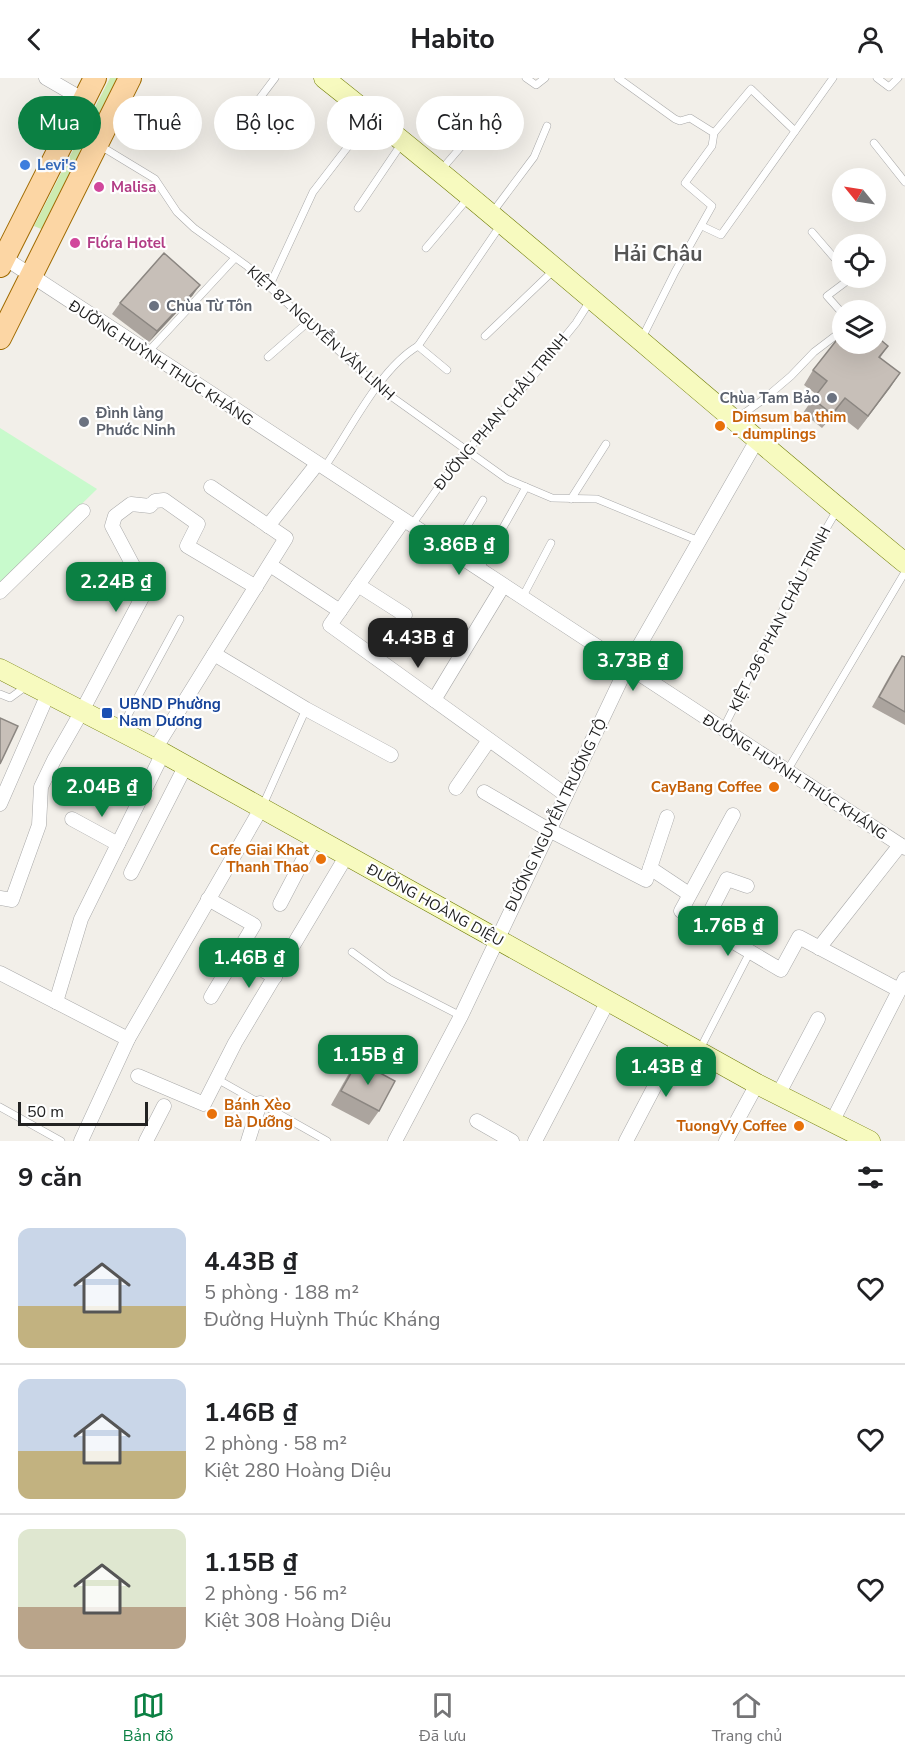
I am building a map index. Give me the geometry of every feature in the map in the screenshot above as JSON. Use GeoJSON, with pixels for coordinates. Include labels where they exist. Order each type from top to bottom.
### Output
{"type":"FeatureCollection","features":[{"type":"Feature","properties":{"kind":"main road"},"geometry":{"type":"LineString","coordinates":[[86,96],[95,78]]}},
{"type":"Feature","properties":{"kind":"main road"},"geometry":{"type":"LineString","coordinates":[[101,135],[130,78]]}},
{"type":"Feature","properties":{"kind":"main road"},"geometry":{"type":"LineString","coordinates":[[330,80],[348,96]]}},
{"type":"Feature","properties":{"kind":"main road"},"geometry":{"type":"LineString","coordinates":[[404,142],[905,563]]}},
{"type":"Feature","properties":{"kind":"main road"},"geometry":{"type":"LineString","coordinates":[[1,260],[58,150]]}},
{"type":"Feature","properties":{"kind":"main road"},"geometry":{"type":"LineString","coordinates":[[0,338],[94,150]]}},
{"type":"Feature","properties":{"kind":"main road","name":"ĐƯỜNG HOÀNG DIỆU"},"geometry":{"type":"LineString","coordinates":[[0,669],[186,765],[757,1084],[870,1141]]}},
{"type":"Feature","properties":{"kind":"street"},"geometry":{"type":"LineString","coordinates":[[46,78],[77,96]]}},
{"type":"Feature","properties":{"kind":"street","name":"ĐƯỜNG HUỲNH THÚC KHÁNG"},"geometry":{"type":"LineString","coordinates":[[1,260],[902,847]]}},
{"type":"Feature","properties":{"kind":"street","name":"ĐƯỜNG NGUYỄN TRƯỜNG TỘ"},"geometry":{"type":"LineString","coordinates":[[395,1141],[461,1016],[627,667],[757,440]]}},
{"type":"Feature","properties":{"kind":"street"},"geometry":{"type":"LineString","coordinates":[[268,526],[320,467]]}},
{"type":"Feature","properties":{"kind":"street"},"geometry":{"type":"LineString","coordinates":[[57,1002],[81,920],[159,751],[214,654],[286,538],[211,487]]}},
{"type":"Feature","properties":{"kind":"street"},"geometry":{"type":"LineString","coordinates":[[0,898],[12,900],[39,825],[41,787],[146,590],[112,526],[115,516],[130,504],[150,506],[155,501],[164,500],[198,524],[187,546],[256,588]]}},
{"type":"Feature","properties":{"kind":"street"},"geometry":{"type":"LineString","coordinates":[[0,592],[83,511]]}},
{"type":"Feature","properties":{"kind":"street"},"geometry":{"type":"LineString","coordinates":[[407,523],[330,625],[566,795]]}},
{"type":"Feature","properties":{"kind":"street"},"geometry":{"type":"LineString","coordinates":[[270,565],[340,611]]}},
{"type":"Feature","properties":{"kind":"street"},"geometry":{"type":"LineString","coordinates":[[358,585],[405,615],[395,633]]}},
{"type":"Feature","properties":{"kind":"street"},"geometry":{"type":"LineString","coordinates":[[434,700],[503,586]]}},
{"type":"Feature","properties":{"kind":"street"},"geometry":{"type":"LineString","coordinates":[[214,654],[306,709],[391,755]]}},
{"type":"Feature","properties":{"kind":"street"},"geometry":{"type":"LineString","coordinates":[[0,804],[48,694]]}},
{"type":"Feature","properties":{"kind":"street"},"geometry":{"type":"LineString","coordinates":[[456,788],[489,740]]}},
{"type":"Feature","properties":{"kind":"street"},"geometry":{"type":"LineString","coordinates":[[131,873],[186,765]]}},
{"type":"Feature","properties":{"kind":"street"},"geometry":{"type":"LineString","coordinates":[[484,792],[549,830],[646,880],[667,817]]}},
{"type":"Feature","properties":{"kind":"street"},"geometry":{"type":"LineString","coordinates":[[81,1141],[128,1039],[262,807]]}},
{"type":"Feature","properties":{"kind":"street"},"geometry":{"type":"LineString","coordinates":[[733,815],[681,911],[781,970],[799,937],[902,984],[832,1122]]}},
{"type":"Feature","properties":{"kind":"street"},"geometry":{"type":"LineString","coordinates":[[72,819],[118,844]]}},
{"type":"Feature","properties":{"kind":"street"},"geometry":{"type":"LineString","coordinates":[[280,904],[315,837]]}},
{"type":"Feature","properties":{"kind":"street"},"geometry":{"type":"LineString","coordinates":[[819,948],[902,847]]}},
{"type":"Feature","properties":{"kind":"street"},"geometry":{"type":"LineString","coordinates":[[138,1076],[204,1104],[235,1043],[347,855]]}},
{"type":"Feature","properties":{"kind":"street"},"geometry":{"type":"LineString","coordinates":[[650,868],[689,894]]}},
{"type":"Feature","properties":{"kind":"street"},"geometry":{"type":"LineString","coordinates":[[704,924],[727,879],[747,886]]}},
{"type":"Feature","properties":{"kind":"street"},"geometry":{"type":"LineString","coordinates":[[208,899],[254,925],[211,997]]}},
{"type":"Feature","properties":{"kind":"street"},"geometry":{"type":"LineString","coordinates":[[236,955],[274,977]]}},
{"type":"Feature","properties":{"kind":"street"},"geometry":{"type":"LineString","coordinates":[[0,973],[128,1039]]}},
{"type":"Feature","properties":{"kind":"street"},"geometry":{"type":"LineString","coordinates":[[535,1141],[608,1001]]}},
{"type":"Feature","properties":{"kind":"street"},"geometry":{"type":"LineString","coordinates":[[778,1095],[818,1019]]}},
{"type":"Feature","properties":{"kind":"street"},"geometry":{"type":"LineString","coordinates":[[626,1141],[679,1040]]}},
{"type":"Feature","properties":{"kind":"street"},"geometry":{"type":"LineString","coordinates":[[726,1141],[757,1084]]}},
{"type":"Feature","properties":{"kind":"street"},"geometry":{"type":"LineString","coordinates":[[248,1141],[260,1103]]}},
{"type":"Feature","properties":{"kind":"street"},"geometry":{"type":"LineString","coordinates":[[146,1141],[164,1106]]}},
{"type":"Feature","properties":{"kind":"street"},"geometry":{"type":"LineString","coordinates":[[477,1121],[512,1141]]}},
{"type":"Feature","properties":{"kind":"lane"},"geometry":{"type":"LineString","coordinates":[[261,96],[275,78]]}},
{"type":"Feature","properties":{"kind":"lane"},"geometry":{"type":"LineString","coordinates":[[526,78],[536,85],[545,78]]}},
{"type":"Feature","properties":{"kind":"lane"},"geometry":{"type":"LineString","coordinates":[[618,78],[675,119],[680,121],[690,118],[714,133]]}},
{"type":"Feature","properties":{"kind":"lane"},"geometry":{"type":"LineString","coordinates":[[702,226],[721,235],[833,78]]}},
{"type":"Feature","properties":{"kind":"lane"},"geometry":{"type":"LineString","coordinates":[[877,78],[889,87],[898,78]]}},
{"type":"Feature","properties":{"kind":"lane"},"geometry":{"type":"LineString","coordinates":[[641,340],[712,206],[685,183],[712,146],[714,133],[751,89],[795,131]]}},
{"type":"Feature","properties":{"kind":"lane"},"geometry":{"type":"LineString","coordinates":[[320,467],[396,363],[407,352],[418,346],[534,157],[547,126]]}},
{"type":"Feature","properties":{"kind":"lane"},"geometry":{"type":"LineString","coordinates":[[874,143],[905,182]]}},
{"type":"Feature","properties":{"kind":"lane","name":"KIỆT 87 NGUYỄN VĂN LINH"},"geometry":{"type":"LineString","coordinates":[[101,145],[155,179],[177,212],[194,228],[236,258],[378,387],[507,478],[552,498],[597,499],[699,541]]}},
{"type":"Feature","properties":{"kind":"lane"},"geometry":{"type":"LineString","coordinates":[[269,287],[313,192],[345,150]]}},
{"type":"Feature","properties":{"kind":"lane"},"geometry":{"type":"LineString","coordinates":[[358,208],[397,150]]}},
{"type":"Feature","properties":{"kind":"lane"},"geometry":{"type":"LineString","coordinates":[[440,172],[459,150]]}},
{"type":"Feature","properties":{"kind":"lane"},"geometry":{"type":"LineString","coordinates":[[426,248],[469,197]]}},
{"type":"Feature","properties":{"kind":"lane"},"geometry":{"type":"LineString","coordinates":[[812,232],[832,255]]}},
{"type":"Feature","properties":{"kind":"lane"},"geometry":{"type":"LineString","coordinates":[[147,353],[236,258]]}},
{"type":"Feature","properties":{"kind":"lane"},"geometry":{"type":"LineString","coordinates":[[485,336],[556,268]]}},
{"type":"Feature","properties":{"kind":"lane"},"geometry":{"type":"LineString","coordinates":[[832,302],[827,296],[837,288]]}},
{"type":"Feature","properties":{"kind":"lane","name":"ĐƯỜNG PHAN CHÂU TRINH"},"geometry":{"type":"LineString","coordinates":[[407,523],[467,450],[534,375],[576,323],[591,298]]}},
{"type":"Feature","properties":{"kind":"lane"},"geometry":{"type":"LineString","coordinates":[[268,357],[308,323]]}},
{"type":"Feature","properties":{"kind":"lane"},"geometry":{"type":"LineString","coordinates":[[734,420],[764,399],[832,338]]}},
{"type":"Feature","properties":{"kind":"lane"},"geometry":{"type":"LineString","coordinates":[[418,346],[447,370]]}},
{"type":"Feature","properties":{"kind":"lane"},"geometry":{"type":"LineString","coordinates":[[571,499],[606,444]]}},
{"type":"Feature","properties":{"kind":"lane"},"geometry":{"type":"LineString","coordinates":[[479,570],[526,487]]}},
{"type":"Feature","properties":{"kind":"lane"},"geometry":{"type":"LineString","coordinates":[[452,553],[483,500]]}},
{"type":"Feature","properties":{"kind":"lane","name":"KIỆT 296 PHAN CHÂU TRINH"},"geometry":{"type":"LineString","coordinates":[[723,730],[808,560],[838,508]]}},
{"type":"Feature","properties":{"kind":"lane"},"geometry":{"type":"LineString","coordinates":[[522,598],[551,543]]}},
{"type":"Feature","properties":{"kind":"lane"},"geometry":{"type":"LineString","coordinates":[[787,771],[905,572]]}},
{"type":"Feature","properties":{"kind":"lane"},"geometry":{"type":"LineString","coordinates":[[120,730],[180,619]]}},
{"type":"Feature","properties":{"kind":"lane"},"geometry":{"type":"LineString","coordinates":[[0,694],[9,698],[29,684]]}},
{"type":"Feature","properties":{"kind":"lane"},"geometry":{"type":"LineString","coordinates":[[262,807],[306,709]]}},
{"type":"Feature","properties":{"kind":"lane"},"geometry":{"type":"LineString","coordinates":[[352,952],[389,979],[461,1016]]}},
{"type":"Feature","properties":{"kind":"lane"},"geometry":{"type":"LineString","coordinates":[[699,1052],[750,952]]}},
{"type":"Feature","properties":{"kind":"lane"},"geometry":{"type":"LineString","coordinates":[[217,1079],[327,1141]]}},
{"type":"Feature","properties":{"kind":"lane"},"geometry":{"type":"LineString","coordinates":[[0,1107],[61,1141]]}},
{"type":"Feature","properties":{"kind":"green space"},"geometry":{"type":"Polygon","coordinates":[[[110,78],[122,78],[101,120],[101,96],[110,78]]]}},
{"type":"Feature","properties":{"kind":"green space"},"geometry":{"type":"Polygon","coordinates":[[[73,150],[86,150],[46,231],[34,226],[73,150]]]}},
{"type":"Feature","properties":{"kind":"green space"},"geometry":{"type":"Polygon","coordinates":[[[0,428],[97,489],[0,584],[0,428]]]}},
{"type":"Feature","properties":{"kind":"building","name":"Chùa Từ Tôn"},"geometry":{"type":"Polygon","coordinates":[[[164,253],[200,285],[157,331],[120,303],[164,253]]]}},
{"type":"Feature","properties":{"kind":"building"},"geometry":{"type":"Polygon","coordinates":[[[832,346],[832,354],[881,354],[879,357],[900,373],[868,416],[845,398],[832,414],[813,399],[827,381],[813,370],[832,346]]]}},
{"type":"Feature","properties":{"kind":"building"},"geometry":{"type":"Polygon","coordinates":[[[902,656],[905,657],[905,712],[879,697],[902,656]]]}},
{"type":"Feature","properties":{"kind":"building"},"geometry":{"type":"Polygon","coordinates":[[[0,718],[18,726],[0,764],[0,718]]]}},
{"type":"Feature","properties":{"kind":"building"},"geometry":{"type":"Polygon","coordinates":[[[358,1061],[395,1081],[379,1111],[341,1091],[358,1061]]]}},
{"type":"Feature","properties":{"kind":"place","name":"Levi's"},"geometry":{"type":"Point","coordinates":[25,165]}},
{"type":"Feature","properties":{"kind":"place","name":"Malisa"},"geometry":{"type":"Point","coordinates":[99,187]}},
{"type":"Feature","properties":{"kind":"place","name":"Flóra Hotel"},"geometry":{"type":"Point","coordinates":[75,243]}},
{"type":"Feature","properties":{"kind":"place","name":"Chùa Từ Tôn"},"geometry":{"type":"Point","coordinates":[154,306]}},
{"type":"Feature","properties":{"kind":"place","name":"Chùa Tam Bảo"},"geometry":{"type":"Point","coordinates":[832,398]}},
{"type":"Feature","properties":{"kind":"place","name":"Đình làng Phước Ninh"},"geometry":{"type":"Point","coordinates":[84,422]}},
{"type":"Feature","properties":{"kind":"place","name":"Dimsum ba thim - dumplings"},"geometry":{"type":"Point","coordinates":[720,426]}},
{"type":"Feature","properties":{"kind":"place","name":"UBND Phường Nam Dương"},"geometry":{"type":"Point","coordinates":[107,713]}},
{"type":"Feature","properties":{"kind":"place","name":"CayBang Coffee"},"geometry":{"type":"Point","coordinates":[774,787]}},
{"type":"Feature","properties":{"kind":"place","name":"Cafe Giai Khat Thanh Thao"},"geometry":{"type":"Point","coordinates":[321,859]}},
{"type":"Feature","properties":{"kind":"place","name":"Bánh Xèo Bà Dưỡng"},"geometry":{"type":"Point","coordinates":[212,1114]}},
{"type":"Feature","properties":{"kind":"place","name":"TuongVy Coffee"},"geometry":{"type":"Point","coordinates":[799,1126]}},
{"type":"Feature","properties":{"kind":"district","name":"Hải Châu"},"geometry":{"type":"Point","coordinates":[658,254]}}]}
